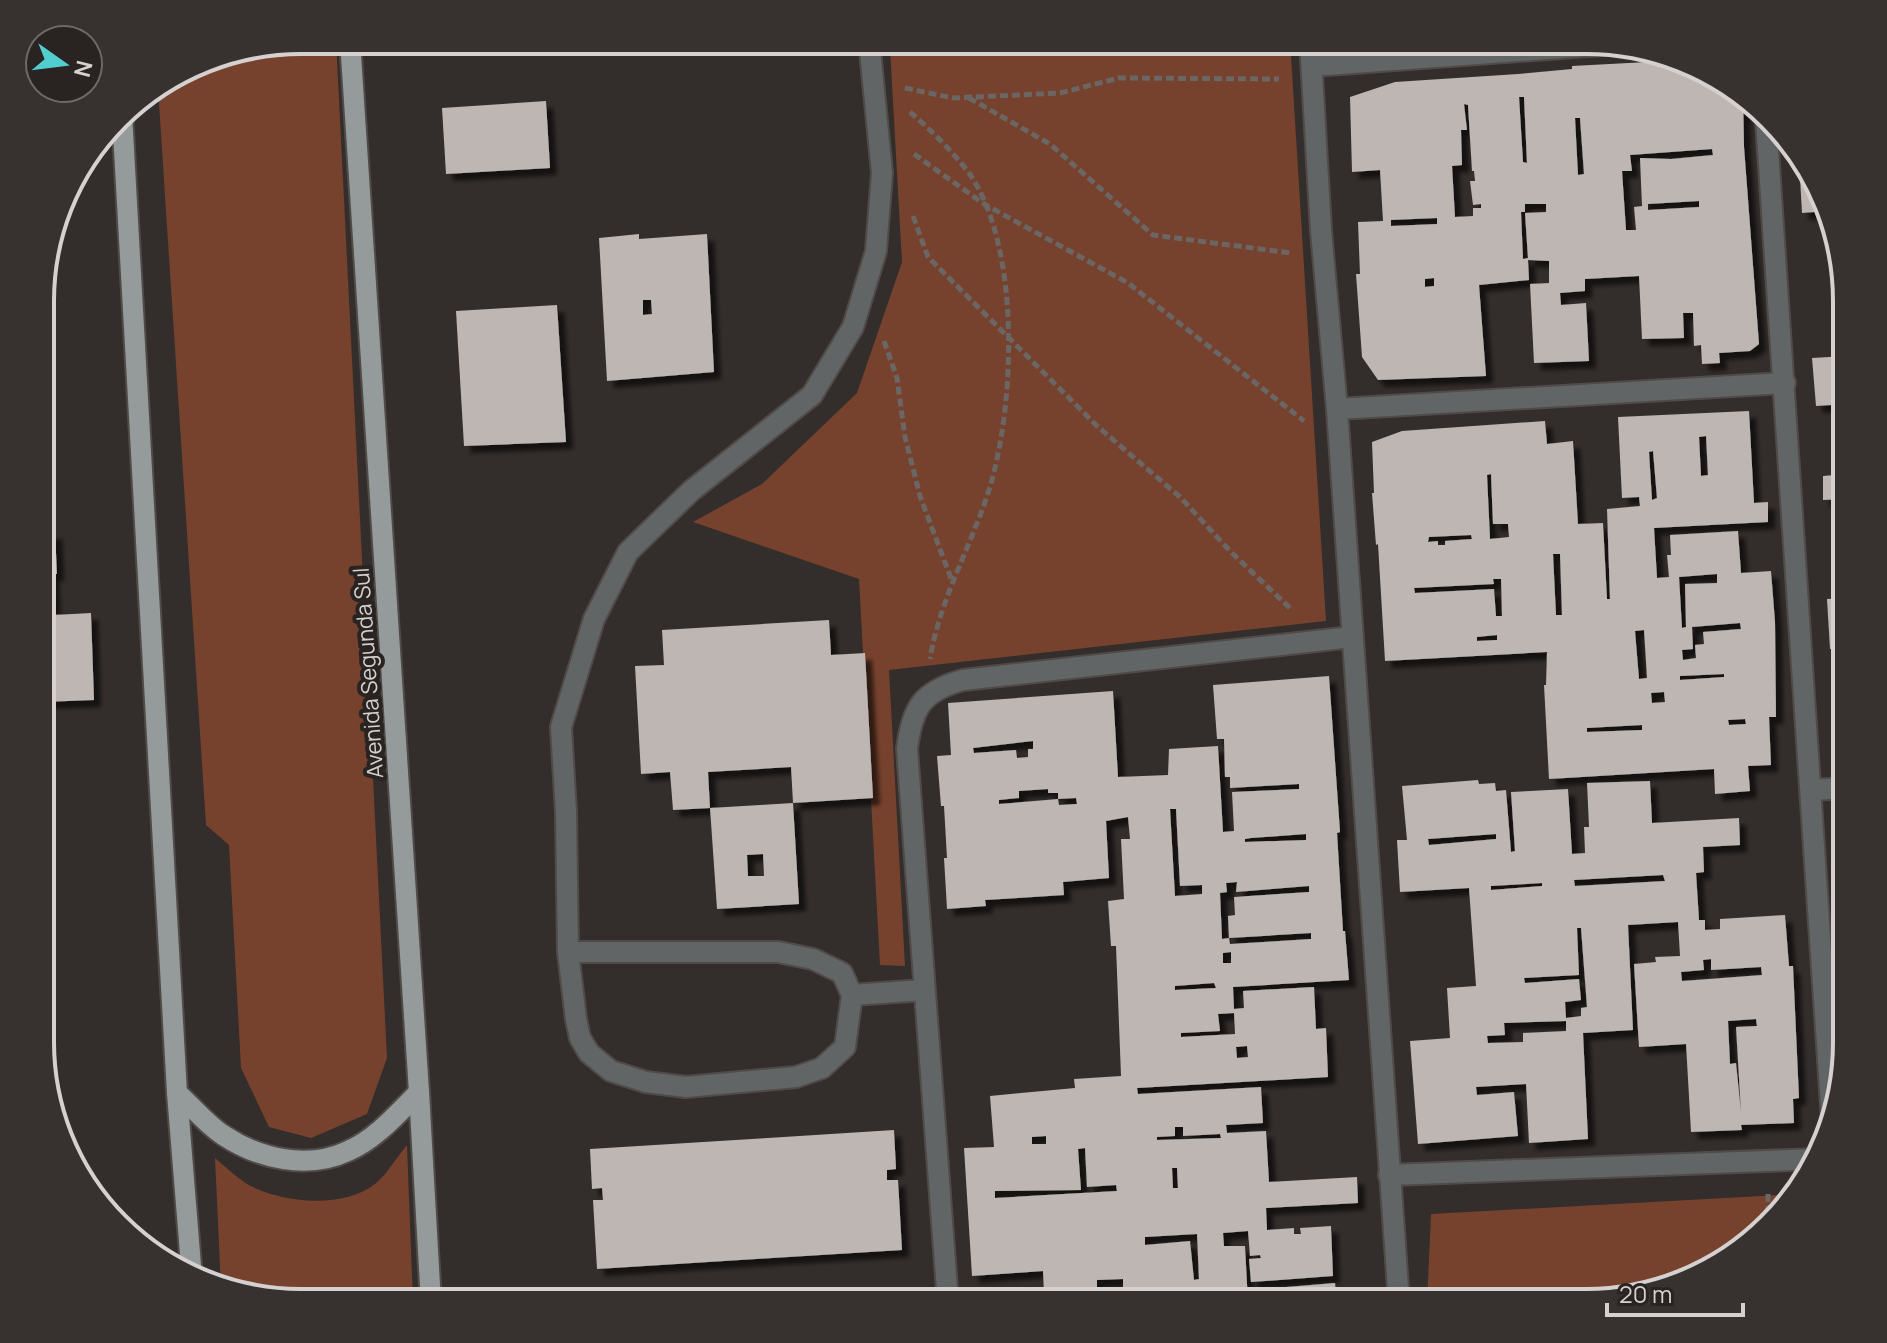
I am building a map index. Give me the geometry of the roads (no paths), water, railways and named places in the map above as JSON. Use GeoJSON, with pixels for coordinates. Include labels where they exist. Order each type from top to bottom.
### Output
{"type":"FeatureCollection","features":[{"type":"Feature","properties":{"kind":"main road","name":"Avenida Segunda Sul"},"geometry":{"type":"LineString","coordinates":[[351,55],[430,1288]]}},
{"type":"Feature","properties":{"kind":"main road"},"geometry":{"type":"LineString","coordinates":[[123,130],[177,1093],[191,1263]]}},
{"type":"Feature","properties":{"kind":"main road"},"geometry":{"type":"LineString","coordinates":[[177,1093],[222,1135],[254,1151],[289,1161],[322,1160],[349,1151],[380,1130],[419,1092]]}},
{"type":"Feature","properties":{"kind":"street"},"geometry":{"type":"LineString","coordinates":[[568,952],[778,952],[813,959],[842,973],[852,995],[845,1047],[822,1068],[796,1077],[686,1087],[646,1082],[611,1071],[589,1053],[580,1038],[568,952],[561,727],[594,619],[628,552],[691,491],[812,395],[853,327],[876,251],[882,173],[870,55]]}},
{"type":"Feature","properties":{"kind":"street"},"geometry":{"type":"LineString","coordinates":[[1311,55],[1321,231],[1337,409],[1398,1289]]}},
{"type":"Feature","properties":{"kind":"street"},"geometry":{"type":"LineString","coordinates":[[1312,66],[1464,55]]}},
{"type":"Feature","properties":{"kind":"street"},"geometry":{"type":"LineString","coordinates":[[1767,133],[1830,1082]]}},
{"type":"Feature","properties":{"kind":"street"},"geometry":{"type":"LineString","coordinates":[[1337,409],[1785,383]]}},
{"type":"Feature","properties":{"kind":"street"},"geometry":{"type":"LineString","coordinates":[[947,1289],[907,749],[916,710],[926,696],[941,686],[963,680],[1352,637]]}},
{"type":"Feature","properties":{"kind":"street"},"geometry":{"type":"LineString","coordinates":[[1811,790],[1832,789]]}},
{"type":"Feature","properties":{"kind":"street"},"geometry":{"type":"LineString","coordinates":[[852,995],[924,990]]}},
{"type":"Feature","properties":{"kind":"street"},"geometry":{"type":"LineString","coordinates":[[1389,1175],[1803,1160]]}}]}
